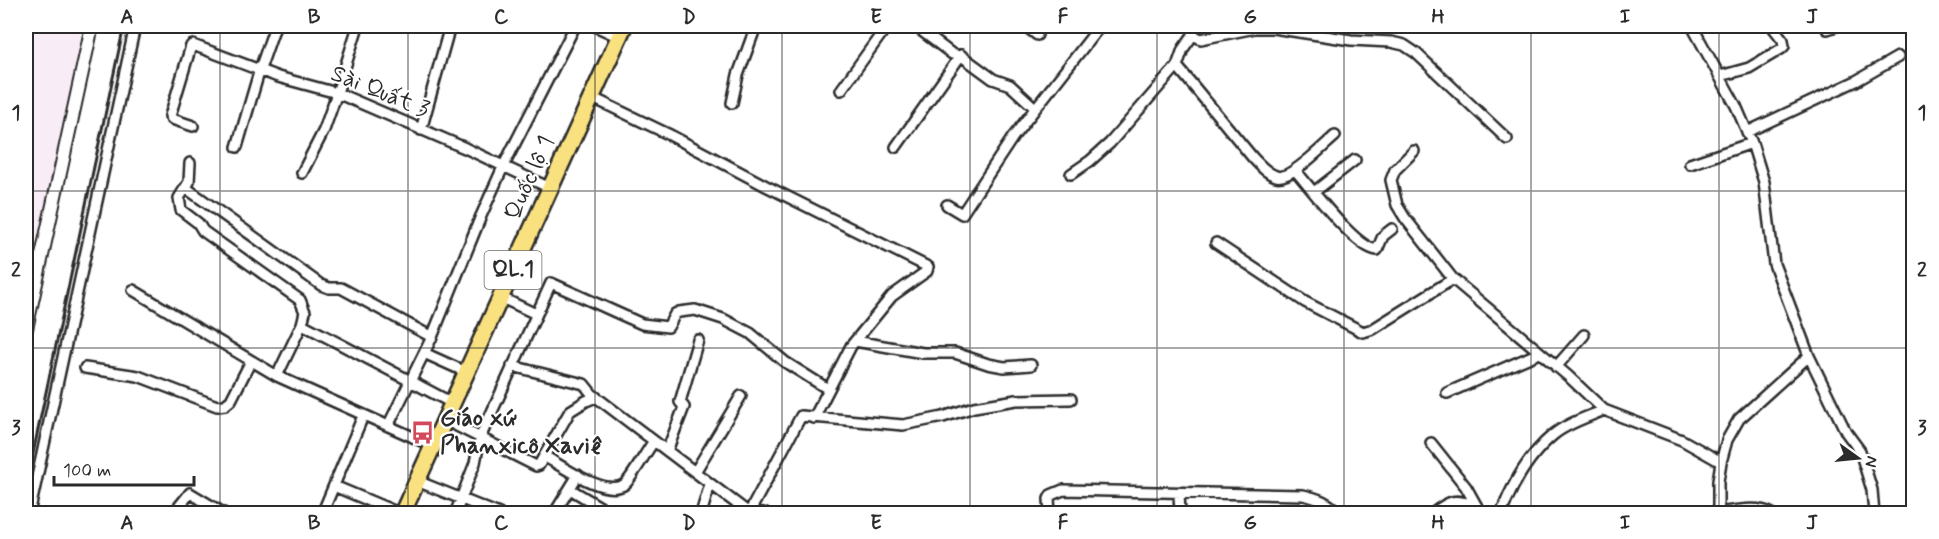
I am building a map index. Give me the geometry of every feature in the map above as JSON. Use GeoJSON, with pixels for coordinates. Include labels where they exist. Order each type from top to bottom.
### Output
{"type":"FeatureCollection","features":[{"type":"Feature","properties":{"kind":"highway","name":"Quốc lộ 1"},"geometry":{"type":"LineString","coordinates":[[402,513],[621,31]]}},
{"type":"Feature","properties":{"kind":"street"},"geometry":{"type":"LineString","coordinates":[[26,328],[92,26]]}},
{"type":"Feature","properties":{"kind":"street"},"geometry":{"type":"LineString","coordinates":[[30,513],[135,26]]}},
{"type":"Feature","properties":{"kind":"street"},"geometry":{"type":"LineString","coordinates":[[237,147],[275,26]]}},
{"type":"Feature","properties":{"kind":"street"},"geometry":{"type":"LineString","coordinates":[[303,173],[324,130],[358,26]]}},
{"type":"Feature","properties":{"kind":"street"},"geometry":{"type":"LineString","coordinates":[[421,130],[450,26]]}},
{"type":"Feature","properties":{"kind":"street"},"geometry":{"type":"LineString","coordinates":[[388,426],[432,337],[503,167],[575,26]]}},
{"type":"Feature","properties":{"kind":"street"},"geometry":{"type":"LineString","coordinates":[[595,26],[621,31]]}},
{"type":"Feature","properties":{"kind":"street"},"geometry":{"type":"LineString","coordinates":[[732,103],[738,75],[756,26]]}},
{"type":"Feature","properties":{"kind":"street"},"geometry":{"type":"LineString","coordinates":[[841,90],[887,26]]}},
{"type":"Feature","properties":{"kind":"street"},"geometry":{"type":"LineString","coordinates":[[915,26],[952,54],[961,55],[993,79],[1010,85],[1035,108]]}},
{"type":"Feature","properties":{"kind":"street"},"geometry":{"type":"LineString","coordinates":[[1025,26],[1037,35]]}},
{"type":"Feature","properties":{"kind":"street"},"geometry":{"type":"LineString","coordinates":[[947,205],[962,214],[1013,137],[1100,26]]}},
{"type":"Feature","properties":{"kind":"street"},"geometry":{"type":"LineString","coordinates":[[1692,26],[1720,76],[1752,143],[1764,182],[1774,264],[1809,356],[1846,432],[1860,451],[1872,490],[1874,513]]}},
{"type":"Feature","properties":{"kind":"street"},"geometry":{"type":"LineString","coordinates":[[1720,76],[1749,68],[1784,46],[1783,40],[1772,26]]}},
{"type":"Feature","properties":{"kind":"street"},"geometry":{"type":"LineString","coordinates":[[1071,174],[1110,143],[1177,66],[1193,30],[1201,39],[1255,28],[1273,28],[1351,40],[1404,45],[1416,53],[1507,139]]}},
{"type":"Feature","properties":{"kind":"street","name":"Sài Quất 3"},"geometry":{"type":"LineString","coordinates":[[193,126],[172,119],[170,116],[191,46],[200,46],[278,77],[337,93],[465,148],[550,188]]}},
{"type":"Feature","properties":{"kind":"street"},"geometry":{"type":"LineString","coordinates":[[896,147],[961,55]]}},
{"type":"Feature","properties":{"kind":"street"},"geometry":{"type":"LineString","coordinates":[[1747,132],[1856,81],[1898,57]]}},
{"type":"Feature","properties":{"kind":"street"},"geometry":{"type":"LineString","coordinates":[[1177,66],[1266,172],[1278,177],[1286,176],[1335,136]]}},
{"type":"Feature","properties":{"kind":"street"},"geometry":{"type":"LineString","coordinates":[[591,98],[668,134],[928,267],[927,271],[892,296],[855,341],[814,418]]}},
{"type":"Feature","properties":{"kind":"street"},"geometry":{"type":"LineString","coordinates":[[1690,164],[1752,143]]}},
{"type":"Feature","properties":{"kind":"street"},"geometry":{"type":"LineString","coordinates":[[1414,152],[1395,170],[1391,180],[1393,193],[1405,218],[1453,279],[1604,410],[1682,440],[1721,462]]}},
{"type":"Feature","properties":{"kind":"street"},"geometry":{"type":"LineString","coordinates":[[1314,192],[1355,160]]}},
{"type":"Feature","properties":{"kind":"street"},"geometry":{"type":"LineString","coordinates":[[190,163],[189,182],[179,198],[181,210],[198,223],[203,231],[300,300],[305,312],[302,324],[277,376]]}},
{"type":"Feature","properties":{"kind":"street"},"geometry":{"type":"LineString","coordinates":[[1294,170],[1346,230],[1369,248],[1377,250],[1383,236],[1392,229]]}},
{"type":"Feature","properties":{"kind":"street"},"geometry":{"type":"LineString","coordinates":[[186,188],[321,285],[341,288],[432,337]]}},
{"type":"Feature","properties":{"kind":"street"},"geometry":{"type":"LineString","coordinates":[[1216,243],[1305,302],[1363,332],[1373,329],[1453,279]]}},
{"type":"Feature","properties":{"kind":"street"},"geometry":{"type":"LineString","coordinates":[[455,513],[475,463],[480,438],[551,283],[649,326],[668,327],[675,314],[679,312],[699,311],[723,319],[750,333],[785,362],[828,388]]}},
{"type":"Feature","properties":{"kind":"street"},"geometry":{"type":"LineString","coordinates":[[133,290],[277,376],[433,446]]}},
{"type":"Feature","properties":{"kind":"street"},"geometry":{"type":"LineString","coordinates":[[501,297],[536,314]]}},
{"type":"Feature","properties":{"kind":"street"},"geometry":{"type":"LineString","coordinates":[[302,324],[452,403]]}},
{"type":"Feature","properties":{"kind":"street"},"geometry":{"type":"LineString","coordinates":[[1556,367],[1584,335]]}},
{"type":"Feature","properties":{"kind":"street"},"geometry":{"type":"LineString","coordinates":[[667,451],[684,407],[680,402],[698,340]]}},
{"type":"Feature","properties":{"kind":"street"},"geometry":{"type":"LineString","coordinates":[[855,341],[923,353],[956,353],[1004,367],[1031,365]]}},
{"type":"Feature","properties":{"kind":"street"},"geometry":{"type":"LineString","coordinates":[[424,353],[466,372]]}},
{"type":"Feature","properties":{"kind":"street"},"geometry":{"type":"LineString","coordinates":[[1447,393],[1539,353]]}},
{"type":"Feature","properties":{"kind":"street"},"geometry":{"type":"LineString","coordinates":[[1772,513],[1767,510],[1754,510],[1718,513],[1718,481],[1721,462],[1727,440],[1738,419],[1809,356]]}},
{"type":"Feature","properties":{"kind":"street"},"geometry":{"type":"LineString","coordinates":[[86,368],[138,376],[217,406],[225,405],[231,400],[251,361]]}},
{"type":"Feature","properties":{"kind":"street"},"geometry":{"type":"LineString","coordinates":[[512,366],[584,384],[596,397],[749,513],[765,513]]}},
{"type":"Feature","properties":{"kind":"street"},"geometry":{"type":"LineString","coordinates":[[695,472],[741,396]]}},
{"type":"Feature","properties":{"kind":"street"},"geometry":{"type":"LineString","coordinates":[[445,420],[536,466],[570,411],[596,397]]}},
{"type":"Feature","properties":{"kind":"street"},"geometry":{"type":"LineString","coordinates":[[749,513],[801,416],[903,425],[943,417],[974,407],[1016,400],[1071,399]]}},
{"type":"Feature","properties":{"kind":"street"},"geometry":{"type":"LineString","coordinates":[[1501,513],[1506,498],[1523,468],[1554,434],[1604,410]]}},
{"type":"Feature","properties":{"kind":"street"},"geometry":{"type":"LineString","coordinates":[[322,513],[363,416]]}},
{"type":"Feature","properties":{"kind":"street"},"geometry":{"type":"LineString","coordinates":[[544,456],[596,484],[613,489],[626,484],[654,441]]}},
{"type":"Feature","properties":{"kind":"street"},"geometry":{"type":"LineString","coordinates":[[1431,443],[1466,487],[1479,509]]}},
{"type":"Feature","properties":{"kind":"street"},"geometry":{"type":"LineString","coordinates":[[555,513],[578,475]]}},
{"type":"Feature","properties":{"kind":"street"},"geometry":{"type":"LineString","coordinates":[[417,481],[499,513]]}},
{"type":"Feature","properties":{"kind":"street"},"geometry":{"type":"LineString","coordinates":[[587,499],[596,484]]}},
{"type":"Feature","properties":{"kind":"street"},"geometry":{"type":"LineString","coordinates":[[701,513],[710,484]]}},
{"type":"Feature","properties":{"kind":"street"},"geometry":{"type":"LineString","coordinates":[[334,486],[402,513]]}},
{"type":"Feature","properties":{"kind":"street"},"geometry":{"type":"LineString","coordinates":[[570,489],[612,513]]}},
{"type":"Feature","properties":{"kind":"street"},"geometry":{"type":"LineString","coordinates":[[1050,513],[1051,495],[1063,490],[1303,495],[1322,500],[1339,513]]}},
{"type":"Feature","properties":{"kind":"street"},"geometry":{"type":"LineString","coordinates":[[1179,492],[1180,513]]}},
{"type":"Feature","properties":{"kind":"street"},"geometry":{"type":"LineString","coordinates":[[177,509],[190,493],[225,513]]}},
{"type":"Feature","properties":{"kind":"street"},"geometry":{"type":"LineString","coordinates":[[1432,513],[1443,504],[1454,500],[1460,500],[1479,509]]}},
{"type":"Feature","properties":{"kind":"shaded area"},"geometry":{"type":"Polygon","coordinates":[[[26,26],[87,26],[26,303],[26,26]]]}},
{"type":"Feature","properties":{"kind":"railway"},"geometry":{"type":"LineString","coordinates":[[26,486],[124,26]]}},
{"type":"Feature","properties":{"kind":"place","name":"Giáo xứ Phanxicô Xaviê"},"geometry":{"type":"Point","coordinates":[422,432]}}]}
